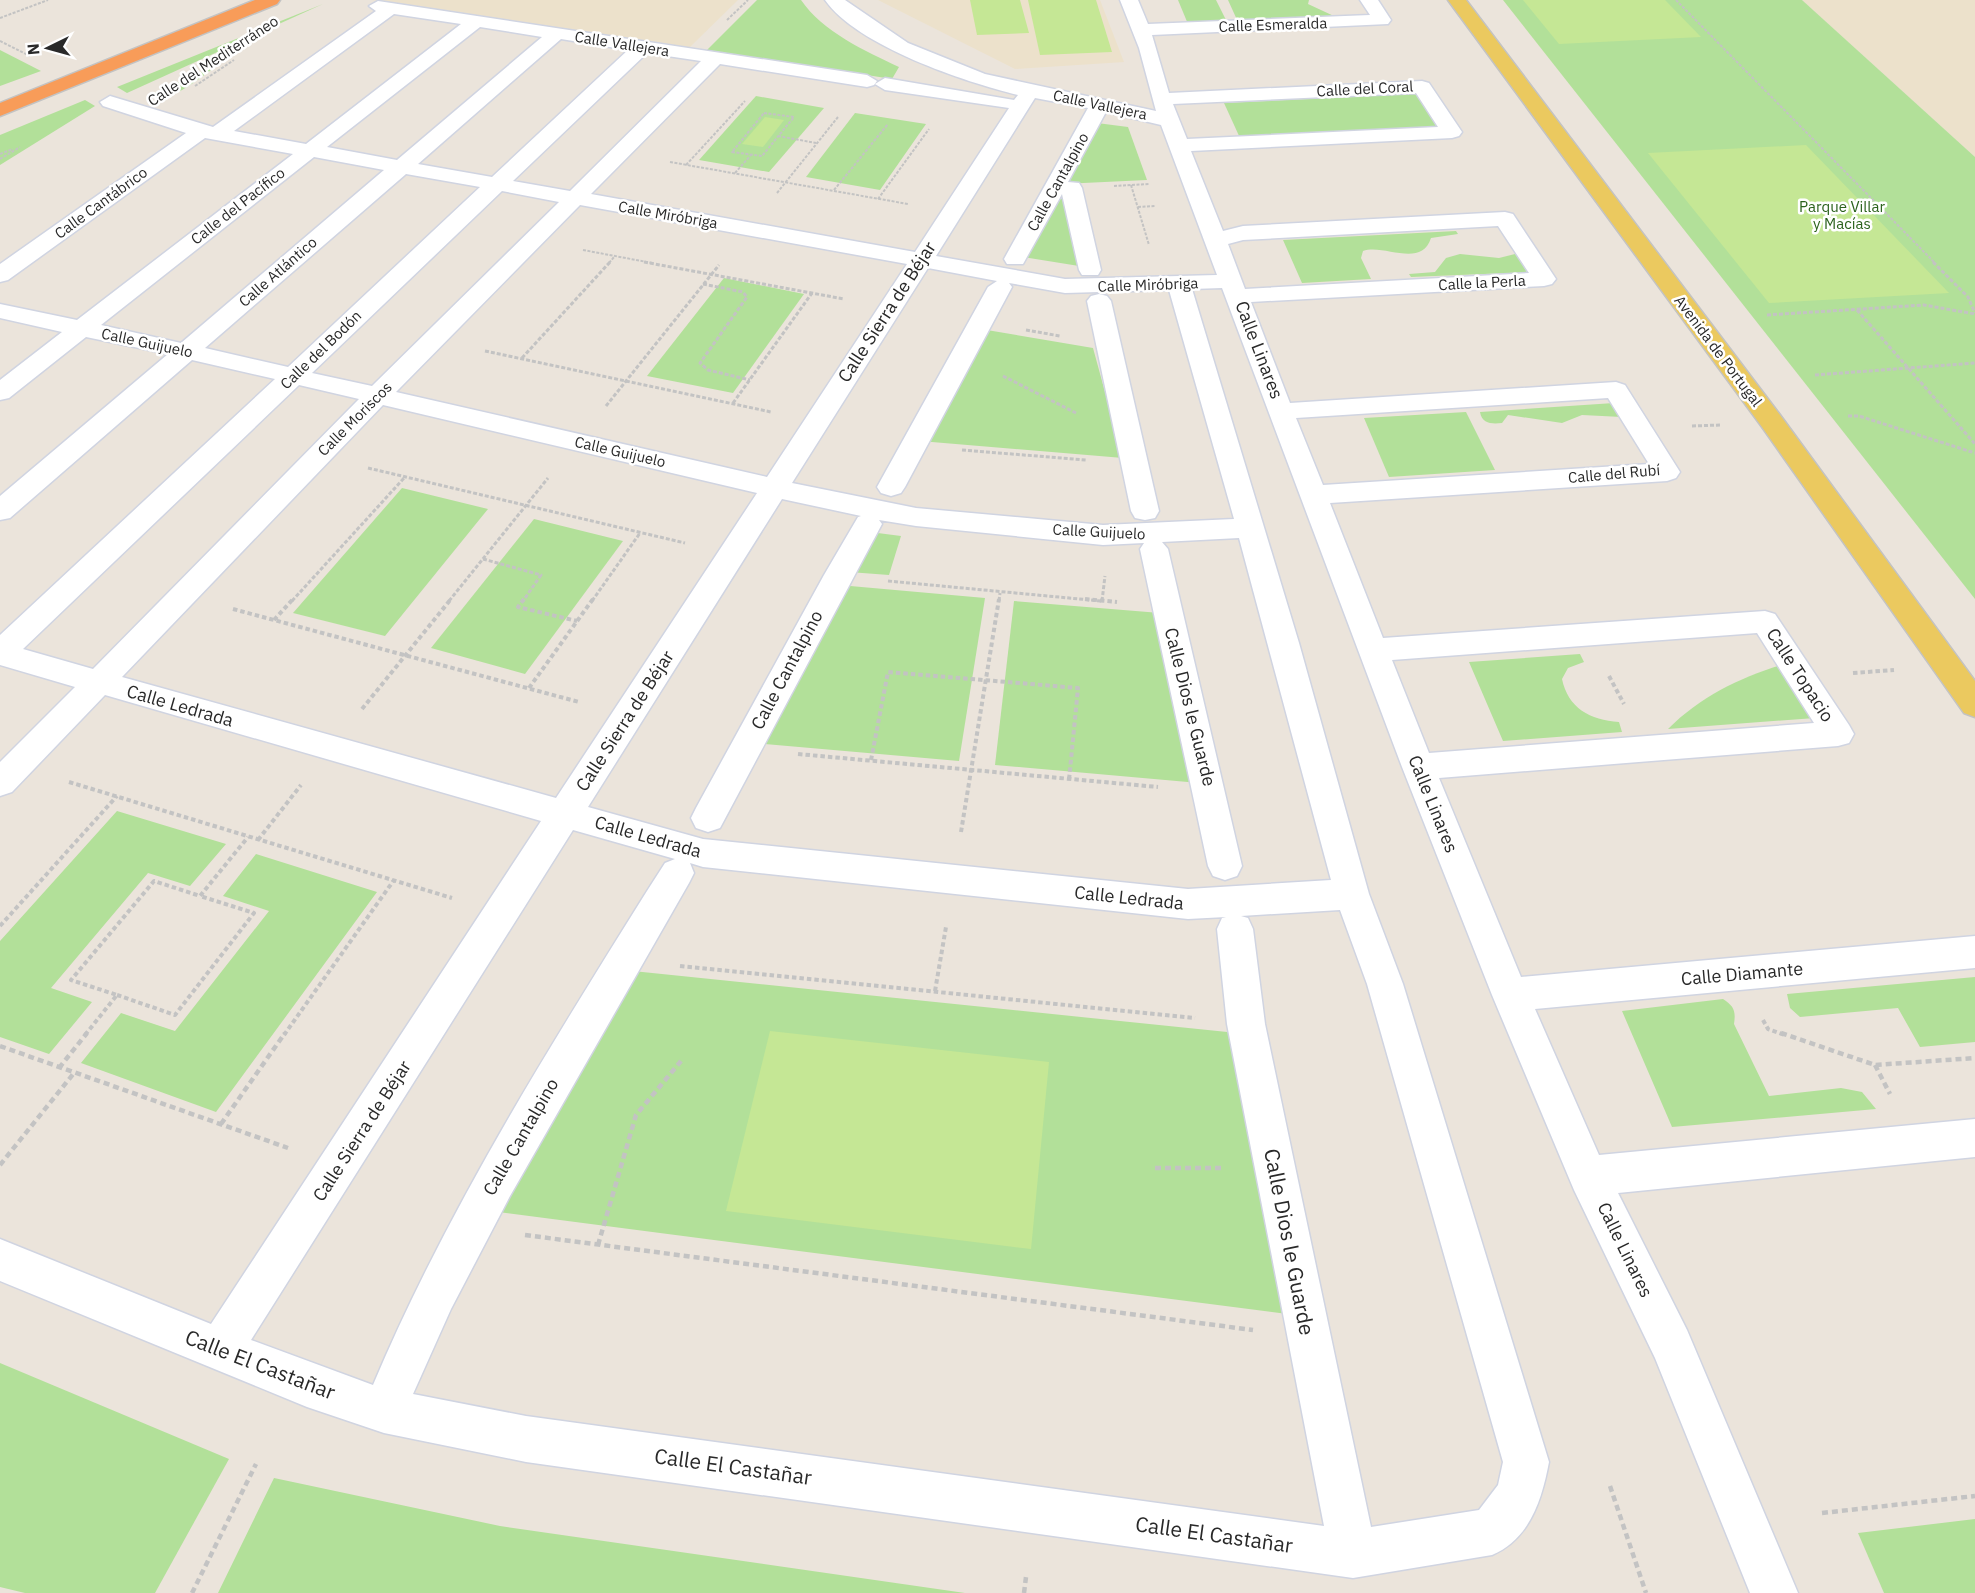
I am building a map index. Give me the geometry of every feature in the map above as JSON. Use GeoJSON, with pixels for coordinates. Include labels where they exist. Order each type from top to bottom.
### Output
{"type":"FeatureCollection","features":[{"type":"Feature","properties":{"kind":"highway"},"geometry":{"type":"LineString","coordinates":[[0,110],[272,0]]}},
{"type":"Feature","properties":{"kind":"main road","name":"Avenida de Portugal"},"geometry":{"type":"LineString","coordinates":[[1456,0],[1771,421],[1975,705]]}},
{"type":"Feature","properties":{"kind":"street","name":"Calle Vallejera"},"geometry":{"type":"LineString","coordinates":[[834,0],[864,26],[891,42],[1024,98]]}},
{"type":"Feature","properties":{"kind":"street","name":"Calle Linares"},"geometry":{"type":"LineString","coordinates":[[1130,0],[1141,30],[1162,109],[1283,411],[1418,767],[1510,995],[1588,1176],[1672,1345],[1774,1593]]}},
{"type":"Feature","properties":{"kind":"street","name":"Calle Esmeralda"},"geometry":{"type":"LineString","coordinates":[[1141,30],[1382,20],[1369,0]]}},
{"type":"Feature","properties":{"kind":"street","name":"Calle Vallejera"},"geometry":{"type":"LineString","coordinates":[[385,7],[876,82],[1100,104],[1140,112],[1162,109]]}},
{"type":"Feature","properties":{"kind":"street","name":"Calle Cantábrico"},"geometry":{"type":"LineString","coordinates":[[0,275],[209,133],[385,7]]}},
{"type":"Feature","properties":{"kind":"street","name":"Calle del Pacífico"},"geometry":{"type":"LineString","coordinates":[[0,392],[476,21]]}},
{"type":"Feature","properties":{"kind":"street","name":"Calle Atlántico"},"geometry":{"type":"LineString","coordinates":[[0,511],[556,34]]}},
{"type":"Feature","properties":{"kind":"street","name":"Calle del Bodón"},"geometry":{"type":"LineString","coordinates":[[0,653],[642,47]]}},
{"type":"Feature","properties":{"kind":"street","name":"Calle Moriscos"},"geometry":{"type":"LineString","coordinates":[[0,783],[377,396],[714,58]]}},
{"type":"Feature","properties":{"kind":"street","name":"Calle Vallejera"},"geometry":{"type":"LineString","coordinates":[[959,71],[1030,82],[1092,84]]}},
{"type":"Feature","properties":{"kind":"street","name":"Calle del Coral"},"geometry":{"type":"LineString","coordinates":[[1422,87],[1452,132],[1162,109],[1422,87]]}},
{"type":"Feature","properties":{"kind":"street","name":"Calle Sierra de Béjar"},"geometry":{"type":"LineString","coordinates":[[219,1351],[921,262],[1024,98]]}},
{"type":"Feature","properties":{"kind":"street","name":"Calle Miróbriga"},"geometry":{"type":"LineString","coordinates":[[110,102],[148,117],[209,133],[1065,286],[1179,284],[1235,289]]}},
{"type":"Feature","properties":{"kind":"street","name":"Calle Cantalpino"},"geometry":{"type":"LineString","coordinates":[[1015,259],[1100,104]]}},
{"type":"Feature","properties":{"kind":"street"},"geometry":{"type":"LineString","coordinates":[[1071,188],[1090,270]]}},
{"type":"Feature","properties":{"kind":"street","name":"Calle la Perla"},"geometry":{"type":"LineString","coordinates":[[1215,240],[1243,233],[1505,219],[1544,279],[1235,289]]}},
{"type":"Feature","properties":{"kind":"street"},"geometry":{"type":"LineString","coordinates":[[1179,284],[1248,528],[1284,643],[1352,894]]}},
{"type":"Feature","properties":{"kind":"street"},"geometry":{"type":"LineString","coordinates":[[891,487],[958,360],[1000,287]]}},
{"type":"Feature","properties":{"kind":"street"},"geometry":{"type":"LineString","coordinates":[[1099,301],[1145,511]]}},
{"type":"Feature","properties":{"kind":"street","name":"Calle Guijuelo"},"geometry":{"type":"LineString","coordinates":[[0,311],[186,351],[775,487],[915,517],[1103,535],[1248,528]]}},
{"type":"Feature","properties":{"kind":"street","name":"Calle del Rubí"},"geometry":{"type":"LineString","coordinates":[[1283,411],[1616,390],[1667,472],[1314,495]]}},
{"type":"Feature","properties":{"kind":"street","name":"Calle Cantalpino"},"geometry":{"type":"LineString","coordinates":[[708,818],[838,575],[868,524]]}},
{"type":"Feature","properties":{"kind":"street","name":"Calle Dios le Guarde"},"geometry":{"type":"LineString","coordinates":[[1154,549],[1165,607],[1210,792],[1225,866]]}},
{"type":"Feature","properties":{"kind":"street","name":"Calle Topacio"},"geometry":{"type":"LineString","coordinates":[[1375,650],[1765,622],[1838,734],[1418,767]]}},
{"type":"Feature","properties":{"kind":"street","name":"Calle Ledrada"},"geometry":{"type":"LineString","coordinates":[[0,653],[703,853],[1177,903],[1352,894]]}},
{"type":"Feature","properties":{"kind":"street","name":"Calle Cantalpino"},"geometry":{"type":"LineString","coordinates":[[384,1411],[411,1344],[468,1228],[623,960],[677,873]]}},
{"type":"Feature","properties":{"kind":"street","name":"Calle El Castañar"},"geometry":{"type":"LineString","coordinates":[[0,1260],[219,1351],[384,1411],[526,1438],[1353,1554],[1491,1530],[1519,1496],[1526,1462],[1385,984],[1352,894]]}},
{"type":"Feature","properties":{"kind":"street","name":"Calle Dios le Guarde"},"geometry":{"type":"LineString","coordinates":[[1235,929],[1246,1023],[1353,1554]]}},
{"type":"Feature","properties":{"kind":"street","name":"Calle Diamante"},"geometry":{"type":"LineString","coordinates":[[1510,995],[1975,952]]}},
{"type":"Feature","properties":{"kind":"street"},"geometry":{"type":"LineString","coordinates":[[1588,1176],[1975,1138]]}},
{"type":"Feature","properties":{"kind":"path"},"geometry":{"type":"LineString","coordinates":[[0,18],[48,0]]}},
{"type":"Feature","properties":{"kind":"path"},"geometry":{"type":"LineString","coordinates":[[1676,0],[1968,297],[1975,314]]}},
{"type":"Feature","properties":{"kind":"path","name":"Calle del Mediterráneo"},"geometry":{"type":"LineString","coordinates":[[148,117],[235,60]]}},
{"type":"Feature","properties":{"kind":"path"},"geometry":{"type":"LineString","coordinates":[[773,198],[817,143],[876,82]]}},
{"type":"Feature","properties":{"kind":"path"},"geometry":{"type":"LineString","coordinates":[[686,165],[751,94]]}},
{"type":"Feature","properties":{"kind":"path"},"geometry":{"type":"LineString","coordinates":[[764,112],[794,117],[778,136],[762,156],[732,152],[764,112]]}},
{"type":"Feature","properties":{"kind":"path"},"geometry":{"type":"LineString","coordinates":[[834,191],[894,117]]}},
{"type":"Feature","properties":{"kind":"path"},"geometry":{"type":"LineString","coordinates":[[663,161],[878,199],[933,123]]}},
{"type":"Feature","properties":{"kind":"path"},"geometry":{"type":"LineString","coordinates":[[778,136],[817,143]]}},
{"type":"Feature","properties":{"kind":"path"},"geometry":{"type":"LineString","coordinates":[[735,174],[751,155]]}},
{"type":"Feature","properties":{"kind":"path"},"geometry":{"type":"LineString","coordinates":[[1131,185],[1151,252]]}},
{"type":"Feature","properties":{"kind":"path"},"geometry":{"type":"LineString","coordinates":[[1138,207],[1166,206]]}},
{"type":"Feature","properties":{"kind":"path"},"geometry":{"type":"LineString","coordinates":[[579,249],[853,301]]}},
{"type":"Feature","properties":{"kind":"path"},"geometry":{"type":"LineString","coordinates":[[522,358],[614,256]]}},
{"type":"Feature","properties":{"kind":"path"},"geometry":{"type":"LineString","coordinates":[[600,414],[725,257]]}},
{"type":"Feature","properties":{"kind":"path"},"geometry":{"type":"LineString","coordinates":[[703,284],[743,292],[747,297],[700,363],[708,370],[750,380]]}},
{"type":"Feature","properties":{"kind":"path"},"geometry":{"type":"LineString","coordinates":[[733,404],[812,293]]}},
{"type":"Feature","properties":{"kind":"path"},"geometry":{"type":"LineString","coordinates":[[1767,315],[1924,305],[1975,314]]}},
{"type":"Feature","properties":{"kind":"path"},"geometry":{"type":"LineString","coordinates":[[1857,310],[1975,444]]}},
{"type":"Feature","properties":{"kind":"path"},"geometry":{"type":"LineString","coordinates":[[981,322],[1085,340],[1106,339]]}},
{"type":"Feature","properties":{"kind":"path"},"geometry":{"type":"LineString","coordinates":[[480,350],[777,413]]}},
{"type":"Feature","properties":{"kind":"path"},"geometry":{"type":"LineString","coordinates":[[958,360],[980,366],[1027,386],[1095,423],[1126,421]]}},
{"type":"Feature","properties":{"kind":"path"},"geometry":{"type":"LineString","coordinates":[[1815,375],[1975,363]]}},
{"type":"Feature","properties":{"kind":"path"},"geometry":{"type":"LineString","coordinates":[[1848,416],[1859,416],[1975,453]]}},
{"type":"Feature","properties":{"kind":"path"},"geometry":{"type":"LineString","coordinates":[[913,446],[1134,464]]}},
{"type":"Feature","properties":{"kind":"path"},"geometry":{"type":"LineString","coordinates":[[359,465],[691,545]]}},
{"type":"Feature","properties":{"kind":"path"},"geometry":{"type":"LineString","coordinates":[[356,716],[552,473]]}},
{"type":"Feature","properties":{"kind":"path"},"geometry":{"type":"LineString","coordinates":[[274,620],[405,477]]}},
{"type":"Feature","properties":{"kind":"path"},"geometry":{"type":"LineString","coordinates":[[529,688],[640,532]]}},
{"type":"Feature","properties":{"kind":"path"},"geometry":{"type":"LineString","coordinates":[[483,559],[541,575],[518,607],[577,621]]}},
{"type":"Feature","properties":{"kind":"path"},"geometry":{"type":"LineString","coordinates":[[838,575],[1000,593],[1165,607]]}},
{"type":"Feature","properties":{"kind":"path"},"geometry":{"type":"LineString","coordinates":[[961,834],[1000,593]]}},
{"type":"Feature","properties":{"kind":"path"},"geometry":{"type":"LineString","coordinates":[[223,606],[584,703]]}},
{"type":"Feature","properties":{"kind":"path"},"geometry":{"type":"LineString","coordinates":[[1588,635],[1647,749]]}},
{"type":"Feature","properties":{"kind":"path"},"geometry":{"type":"LineString","coordinates":[[871,760],[888,672],[1078,688],[1069,780]]}},
{"type":"Feature","properties":{"kind":"path"},"geometry":{"type":"LineString","coordinates":[[744,749],[1210,792]]}},
{"type":"Feature","properties":{"kind":"path"},"geometry":{"type":"LineString","coordinates":[[258,840],[308,777]]}},
{"type":"Feature","properties":{"kind":"path"},"geometry":{"type":"LineString","coordinates":[[58,779],[457,900]]}},
{"type":"Feature","properties":{"kind":"path"},"geometry":{"type":"LineString","coordinates":[[0,926],[117,796]]}},
{"type":"Feature","properties":{"kind":"path"},"geometry":{"type":"LineString","coordinates":[[200,896],[248,837]]}},
{"type":"Feature","properties":{"kind":"path"},"geometry":{"type":"LineString","coordinates":[[221,1124],[394,880]]}},
{"type":"Feature","properties":{"kind":"path"},"geometry":{"type":"LineString","coordinates":[[154,881],[254,913],[175,1015],[117,995],[71,980],[154,881]]}},
{"type":"Feature","properties":{"kind":"path"},"geometry":{"type":"LineString","coordinates":[[935,992],[948,916]]}},
{"type":"Feature","properties":{"kind":"path"},"geometry":{"type":"LineString","coordinates":[[623,960],[1246,1023]]}},
{"type":"Feature","properties":{"kind":"path"},"geometry":{"type":"LineString","coordinates":[[1738,974],[1768,1029],[1875,1065],[1975,1058]]}},
{"type":"Feature","properties":{"kind":"path"},"geometry":{"type":"LineString","coordinates":[[59,1068],[117,995]]}},
{"type":"Feature","properties":{"kind":"path"},"geometry":{"type":"LineString","coordinates":[[0,1046],[292,1150]]}},
{"type":"Feature","properties":{"kind":"path"},"geometry":{"type":"LineString","coordinates":[[598,1245],[636,1115],[681,1061]]}},
{"type":"Feature","properties":{"kind":"path"},"geometry":{"type":"LineString","coordinates":[[0,1164],[74,1073]]}},
{"type":"Feature","properties":{"kind":"path"},"geometry":{"type":"LineString","coordinates":[[1155,1168],[1274,1168]]}},
{"type":"Feature","properties":{"kind":"path"},"geometry":{"type":"LineString","coordinates":[[468,1228],[1308,1337]]}},
{"type":"Feature","properties":{"kind":"path"},"geometry":{"type":"LineString","coordinates":[[192,1593],[256,1464]]}},
{"type":"Feature","properties":{"kind":"path"},"geometry":{"type":"LineString","coordinates":[[1610,1486],[1646,1593]]}},
{"type":"Feature","properties":{"kind":"path"},"geometry":{"type":"LineString","coordinates":[[1822,1513],[1975,1496]]}},
{"type":"Feature","properties":{"kind":"path"},"geometry":{"type":"LineString","coordinates":[[1024,1593],[1026,1577]]}},
{"type":"Feature","properties":{"kind":"shaded area"},"geometry":{"type":"Polygon","coordinates":[[[372,0],[738,0],[688,49],[372,0]]]}},
{"type":"Feature","properties":{"kind":"shaded area"},"geometry":{"type":"Polygon","coordinates":[[[878,0],[1100,0],[1124,62],[1015,69],[878,0]]]}},
{"type":"Feature","properties":{"kind":"shaded area"},"geometry":{"type":"Polygon","coordinates":[[[1802,0],[1975,0],[1975,157],[1802,0]]]}},
{"type":"Feature","properties":{"kind":"green space"},"geometry":{"type":"Polygon","coordinates":[[[757,0],[801,0],[821,22],[846,40],[899,67],[892,79],[707,50],[757,0]]]}},
{"type":"Feature","properties":{"kind":"green space"},"geometry":{"type":"Polygon","coordinates":[[[970,0],[1020,0],[1029,33],[977,35],[970,0]]]}},
{"type":"Feature","properties":{"kind":"green space"},"geometry":{"type":"Polygon","coordinates":[[[1028,0],[1096,0],[1112,52],[1040,55],[1028,0]]]}},
{"type":"Feature","properties":{"kind":"green space"},"geometry":{"type":"Polygon","coordinates":[[[1178,0],[1216,0],[1227,22],[1188,24],[1178,0]]]}},
{"type":"Feature","properties":{"kind":"green space"},"geometry":{"type":"Polygon","coordinates":[[[1228,0],[1309,0],[1308,4],[1336,17],[1238,22],[1228,0]]]}},
{"type":"Feature","properties":{"kind":"green space","name":"Parque Villar y Macías"},"geometry":{"type":"Polygon","coordinates":[[[1503,0],[1802,0],[1975,157],[1975,599],[1503,0]]]}},
{"type":"Feature","properties":{"kind":"green space"},"geometry":{"type":"Polygon","coordinates":[[[1523,0],[1665,0],[1701,37],[1559,44],[1523,0]]]}},
{"type":"Feature","properties":{"kind":"green space"},"geometry":{"type":"Polygon","coordinates":[[[323,4],[127,93],[117,87],[323,4]]]}},
{"type":"Feature","properties":{"kind":"green space"},"geometry":{"type":"Polygon","coordinates":[[[0,50],[41,71],[0,86],[0,50]]]}},
{"type":"Feature","properties":{"kind":"green space"},"geometry":{"type":"Polygon","coordinates":[[[218,65],[176,93],[159,98],[152,96],[154,93],[218,65]]]}},
{"type":"Feature","properties":{"kind":"green space"},"geometry":{"type":"Polygon","coordinates":[[[1418,94],[1440,128],[1240,138],[1224,103],[1418,94]]]}},
{"type":"Feature","properties":{"kind":"green space"},"geometry":{"type":"Polygon","coordinates":[[[756,96],[824,108],[769,172],[699,160],[756,96]]]}},
{"type":"Feature","properties":{"kind":"green space"},"geometry":{"type":"Polygon","coordinates":[[[85,100],[95,106],[0,165],[0,135],[85,100]]]}},
{"type":"Feature","properties":{"kind":"green space"},"geometry":{"type":"Polygon","coordinates":[[[855,113],[926,124],[880,190],[806,177],[855,113]]]}},
{"type":"Feature","properties":{"kind":"green space"},"geometry":{"type":"Polygon","coordinates":[[[765,117],[784,120],[763,147],[742,144],[765,117]]]}},
{"type":"Feature","properties":{"kind":"green space"},"geometry":{"type":"Polygon","coordinates":[[[1097,123],[1128,127],[1147,180],[1062,184],[1097,123]]]}},
{"type":"Feature","properties":{"kind":"green space"},"geometry":{"type":"Polygon","coordinates":[[[1806,145],[1949,293],[1769,303],[1648,153],[1806,145]]]}},
{"type":"Feature","properties":{"kind":"green space"},"geometry":{"type":"Polygon","coordinates":[[[1061,191],[1079,266],[1023,257],[1061,191]]]}},
{"type":"Feature","properties":{"kind":"green space"},"geometry":{"type":"Polygon","coordinates":[[[1456,231],[1458,234],[1431,238],[1426,247],[1410,254],[1371,249],[1363,251],[1361,258],[1371,279],[1302,283],[1283,240],[1456,231]]]}},
{"type":"Feature","properties":{"kind":"green space"},"geometry":{"type":"Polygon","coordinates":[[[1460,254],[1499,258],[1515,254],[1519,256],[1529,272],[1411,277],[1409,274],[1435,272],[1446,258],[1460,254]]]}},
{"type":"Feature","properties":{"kind":"green space"},"geometry":{"type":"Polygon","coordinates":[[[724,278],[804,294],[733,393],[647,376],[724,278]]]}},
{"type":"Feature","properties":{"kind":"green space"},"geometry":{"type":"Polygon","coordinates":[[[981,329],[1093,348],[1123,458],[920,441],[981,329]]]}},
{"type":"Feature","properties":{"kind":"green space"},"geometry":{"type":"Polygon","coordinates":[[[1614,403],[1622,417],[1582,415],[1562,423],[1508,415],[1502,423],[1491,423],[1483,419],[1480,412],[1614,403]]]}},
{"type":"Feature","properties":{"kind":"green space"},"geometry":{"type":"Polygon","coordinates":[[[1466,412],[1495,470],[1389,477],[1364,418],[1466,412]]]}},
{"type":"Feature","properties":{"kind":"green space"},"geometry":{"type":"Polygon","coordinates":[[[402,488],[488,509],[385,636],[293,613],[402,488]]]}},
{"type":"Feature","properties":{"kind":"green space"},"geometry":{"type":"Polygon","coordinates":[[[534,519],[623,541],[525,674],[431,648],[534,519]]]}},
{"type":"Feature","properties":{"kind":"green space"},"geometry":{"type":"Polygon","coordinates":[[[870,532],[901,536],[889,575],[849,572],[870,532]]]}},
{"type":"Feature","properties":{"kind":"green space"},"geometry":{"type":"Polygon","coordinates":[[[839,585],[985,598],[959,761],[752,743],[839,585]]]}},
{"type":"Feature","properties":{"kind":"green space"},"geometry":{"type":"Polygon","coordinates":[[[1014,601],[1160,613],[1199,783],[995,765],[1014,601]]]}},
{"type":"Feature","properties":{"kind":"green space"},"geometry":{"type":"Polygon","coordinates":[[[1580,654],[1584,662],[1568,668],[1562,679],[1569,698],[1582,711],[1590,715],[1619,722],[1622,732],[1503,741],[1469,662],[1580,654]]]}},
{"type":"Feature","properties":{"kind":"green space"},"geometry":{"type":"Polygon","coordinates":[[[1781,665],[1815,718],[1668,729],[1693,707],[1721,690],[1781,665]]]}},
{"type":"Feature","properties":{"kind":"green space"},"geometry":{"type":"Polygon","coordinates":[[[117,811],[226,844],[190,886],[148,873],[51,988],[92,1002],[49,1054],[0,1037],[0,941],[117,811]]]}},
{"type":"Feature","properties":{"kind":"green space"},"geometry":{"type":"Polygon","coordinates":[[[256,854],[377,892],[216,1112],[81,1063],[121,1013],[175,1031],[269,911],[223,896],[256,854]]]}},
{"type":"Feature","properties":{"kind":"green space"},"geometry":{"type":"Polygon","coordinates":[[[623,970],[1237,1033],[1295,1315],[490,1211],[623,970]]]}},
{"type":"Feature","properties":{"kind":"green space"},"geometry":{"type":"Polygon","coordinates":[[[1975,977],[1975,1042],[1920,1047],[1898,1008],[1800,1017],[1790,1008],[1787,994],[1975,977]]]}},
{"type":"Feature","properties":{"kind":"green space"},"geometry":{"type":"Polygon","coordinates":[[[1723,999],[1733,1009],[1734,1024],[1769,1096],[1841,1088],[1862,1092],[1876,1109],[1672,1127],[1622,1011],[1723,999]]]}},
{"type":"Feature","properties":{"kind":"green space"},"geometry":{"type":"Polygon","coordinates":[[[770,1031],[1049,1062],[1031,1249],[726,1211],[770,1031]]]}},
{"type":"Feature","properties":{"kind":"green space"},"geometry":{"type":"Polygon","coordinates":[[[0,1363],[229,1459],[155,1593],[25,1593],[0,1587],[0,1363]]]}},
{"type":"Feature","properties":{"kind":"green space"},"geometry":{"type":"Polygon","coordinates":[[[274,1478],[500,1526],[965,1593],[218,1593],[274,1478]]]}},
{"type":"Feature","properties":{"kind":"green space"},"geometry":{"type":"Polygon","coordinates":[[[1975,1519],[1975,1593],[1884,1593],[1858,1533],[1975,1519]]]}}]}
